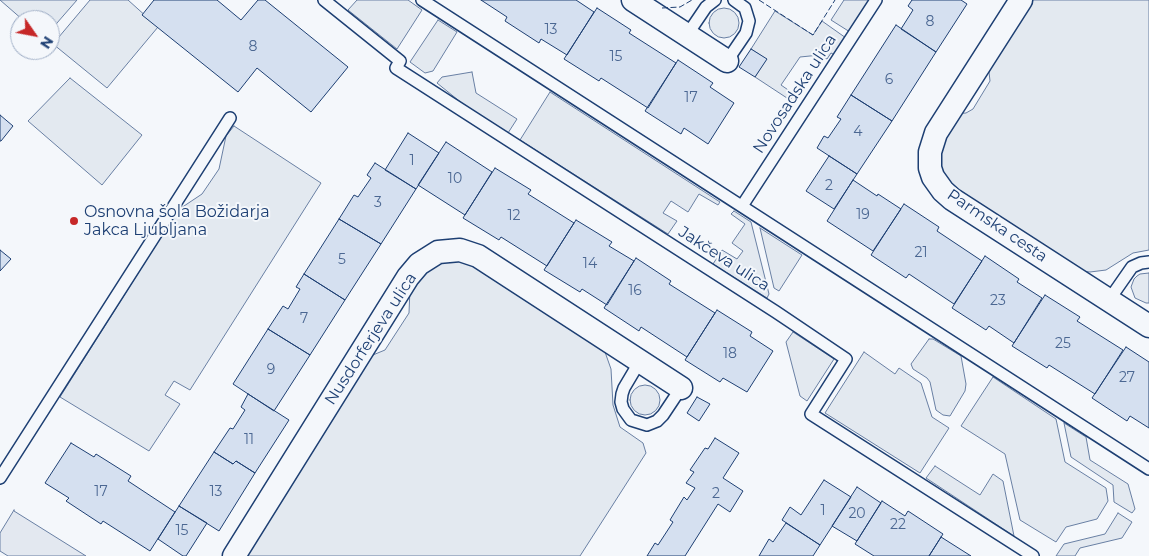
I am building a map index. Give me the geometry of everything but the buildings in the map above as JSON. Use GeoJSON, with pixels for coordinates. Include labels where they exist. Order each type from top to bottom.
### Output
{"type":"FeatureCollection","features":[{"type":"Feature","properties":{"kind":"street"},"geometry":{"type":"LineString","coordinates":[[633,0],[727,61]]}},
{"type":"Feature","properties":{"kind":"street","name":"Parmska cesta"},"geometry":{"type":"LineString","coordinates":[[1021,0],[936,133],[930,152],[930,168],[937,184],[952,199],[1149,326]]}},
{"type":"Feature","properties":{"kind":"street","name":"Nusdorferjeva ulica"},"geometry":{"type":"LineString","coordinates":[[234,556],[408,277],[419,264],[438,252],[460,250],[478,256],[681,388]]}},
{"type":"Feature","properties":{"kind":"lane","name":"Jakčeva ulica"},"geometry":{"type":"LineString","coordinates":[[324,0],[400,61],[396,68],[767,306],[846,359],[810,414],[1032,556]]}},
{"type":"Feature","properties":{"kind":"lane"},"geometry":{"type":"LineString","coordinates":[[422,0],[1149,469]]}},
{"type":"Feature","properties":{"kind":"lane"},"geometry":{"type":"LineString","coordinates":[[687,35],[706,7],[715,0]]}},
{"type":"Feature","properties":{"kind":"lane"},"geometry":{"type":"LineString","coordinates":[[727,61],[746,33],[749,21],[745,8],[734,0]]}},
{"type":"Feature","properties":{"kind":"lane","name":"Novosadska ulica"},"geometry":{"type":"LineString","coordinates":[[742,206],[876,0]]}},
{"type":"Feature","properties":{"kind":"lane"},"geometry":{"type":"LineString","coordinates":[[0,478],[230,118]]}},
{"type":"Feature","properties":{"kind":"lane"},"geometry":{"type":"LineString","coordinates":[[1109,300],[1132,267],[1149,262]]}},
{"type":"Feature","properties":{"kind":"lane","name":"Nusdorferjeva ulica"},"geometry":{"type":"LineString","coordinates":[[640,361],[622,394],[622,409],[631,420],[647,424],[658,420],[681,388]]}},
{"type":"Feature","properties":{"kind":"shaded area"},"geometry":{"type":"Polygon","coordinates":[[[0,0],[77,0],[60,20],[60,10],[12,10],[0,0]]]}},
{"type":"Feature","properties":{"kind":"shaded area"},"geometry":{"type":"Polygon","coordinates":[[[90,0],[128,0],[158,27],[107,88],[60,50],[60,36],[90,0]]]}},
{"type":"Feature","properties":{"kind":"shaded area"},"geometry":{"type":"Polygon","coordinates":[[[357,0],[408,0],[422,10],[397,49],[348,10],[357,0]]]}},
{"type":"Feature","properties":{"kind":"shaded area"},"geometry":{"type":"Polygon","coordinates":[[[844,0],[871,0],[850,32],[831,20],[844,0]]]}},
{"type":"Feature","properties":{"kind":"shaded area"},"geometry":{"type":"Polygon","coordinates":[[[1027,0],[1149,0],[1149,250],[1133,253],[1106,270],[1082,271],[947,186],[939,162],[951,114],[966,113],[973,109],[990,81],[988,63],[1027,0]]]}},
{"type":"Feature","properties":{"kind":"shaded area"},"geometry":{"type":"Polygon","coordinates":[[[724,8],[735,12],[739,23],[735,34],[724,38],[713,34],[709,23],[713,12],[724,8]]]}},
{"type":"Feature","properties":{"kind":"shaded area"},"geometry":{"type":"Polygon","coordinates":[[[775,11],[813,35],[822,21],[846,38],[835,55],[831,53],[827,59],[820,55],[800,57],[781,85],[794,94],[790,100],[755,77],[766,59],[751,49],[775,11]]]}},
{"type":"Feature","properties":{"kind":"shaded area"},"geometry":{"type":"Polygon","coordinates":[[[438,20],[457,32],[433,71],[425,73],[410,62],[438,20]]]}},
{"type":"Feature","properties":{"kind":"shaded area"},"geometry":{"type":"Polygon","coordinates":[[[472,72],[476,93],[517,119],[508,133],[463,104],[437,83],[442,77],[472,72]]]}},
{"type":"Feature","properties":{"kind":"shaded area"},"geometry":{"type":"Polygon","coordinates":[[[70,78],[142,135],[102,185],[28,121],[70,78]]]}},
{"type":"Feature","properties":{"kind":"shaded area"},"geometry":{"type":"Polygon","coordinates":[[[550,92],[720,202],[718,205],[699,194],[688,212],[671,201],[663,213],[677,221],[668,234],[520,140],[550,92]]]}},
{"type":"Feature","properties":{"kind":"shaded area"},"geometry":{"type":"Polygon","coordinates":[[[234,126],[321,183],[190,390],[174,381],[165,395],[180,404],[149,451],[60,397],[178,210],[202,194],[219,169],[226,136],[234,126]]]}},
{"type":"Feature","properties":{"kind":"shaded area"},"geometry":{"type":"Polygon","coordinates":[[[734,211],[751,222],[769,294],[767,298],[713,264],[722,250],[737,259],[743,251],[732,243],[745,224],[731,214],[734,211]]]}},
{"type":"Feature","properties":{"kind":"shaded area"},"geometry":{"type":"Polygon","coordinates":[[[760,228],[802,255],[779,291],[774,288],[760,228]]]}},
{"type":"Feature","properties":{"kind":"shaded area"},"geometry":{"type":"Polygon","coordinates":[[[466,259],[605,352],[611,369],[613,405],[620,427],[643,443],[646,453],[580,556],[241,556],[368,357],[385,350],[409,313],[410,288],[415,280],[442,261],[466,259]]]}},
{"type":"Feature","properties":{"kind":"shaded area"},"geometry":{"type":"Polygon","coordinates":[[[1149,273],[1149,303],[1146,303],[1135,298],[1131,287],[1137,276],[1149,273]]]}},
{"type":"Feature","properties":{"kind":"shaded area"},"geometry":{"type":"Polygon","coordinates":[[[793,332],[834,359],[807,401],[800,396],[786,342],[793,332]]]}},
{"type":"Feature","properties":{"kind":"shaded area"},"geometry":{"type":"Polygon","coordinates":[[[929,339],[933,339],[961,356],[966,384],[965,391],[950,416],[943,415],[936,410],[930,382],[913,369],[911,364],[929,339]]]}},
{"type":"Feature","properties":{"kind":"shaded area"},"geometry":{"type":"Polygon","coordinates":[[[864,352],[895,374],[899,368],[921,383],[932,417],[949,428],[920,473],[825,413],[864,352]]]}},
{"type":"Feature","properties":{"kind":"shaded area"},"geometry":{"type":"Polygon","coordinates":[[[993,377],[1056,419],[1065,462],[1106,488],[1108,501],[1097,519],[1066,527],[1056,542],[1020,520],[1005,454],[961,426],[993,377]]]}},
{"type":"Feature","properties":{"kind":"shaded area"},"geometry":{"type":"Polygon","coordinates":[[[645,385],[656,389],[660,400],[656,411],[645,415],[634,411],[630,400],[634,389],[645,385]]]}},
{"type":"Feature","properties":{"kind":"shaded area"},"geometry":{"type":"Polygon","coordinates":[[[1064,423],[1086,437],[1090,460],[1128,484],[1135,509],[1132,513],[1114,502],[1113,485],[1071,457],[1064,423]]]}},
{"type":"Feature","properties":{"kind":"shaded area"},"geometry":{"type":"Polygon","coordinates":[[[935,466],[980,495],[993,474],[1003,481],[1014,536],[926,478],[935,466]]]}},
{"type":"Feature","properties":{"kind":"shaded area"},"geometry":{"type":"Polygon","coordinates":[[[14,510],[86,556],[8,556],[0,551],[0,533],[14,510]]]}},
{"type":"Feature","properties":{"kind":"shaded area"},"geometry":{"type":"Polygon","coordinates":[[[1118,513],[1132,522],[1122,538],[1080,548],[1075,556],[1056,556],[1064,544],[1105,534],[1118,513]]]}},
{"type":"Feature","properties":{"kind":"fence"},"geometry":{"type":"LineString","coordinates":[[662,8],[680,7],[692,0]]}},
{"type":"Feature","properties":{"kind":"fence"},"geometry":{"type":"LineString","coordinates":[[759,0],[813,35],[835,0]]}},
{"type":"Feature","properties":{"kind":"place","name":"Osnovna šola Božidarja Jakca Ljubljana"},"geometry":{"type":"Point","coordinates":[74,221]}}]}
